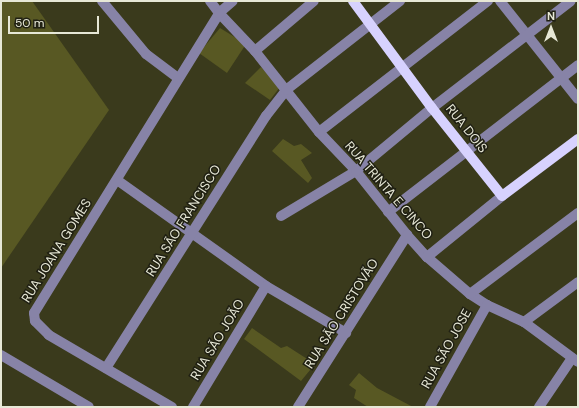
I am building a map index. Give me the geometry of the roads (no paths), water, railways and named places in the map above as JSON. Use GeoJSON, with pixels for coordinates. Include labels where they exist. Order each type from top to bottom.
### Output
{"type":"FeatureCollection","features":[{"type":"Feature","properties":{"kind":"main road","name":"RUA DOIS"},"geometry":{"type":"LineString","coordinates":[[353,1],[432,108],[467,150],[502,196]]}},
{"type":"Feature","properties":{"kind":"main road"},"geometry":{"type":"LineString","coordinates":[[502,196],[578,139]]}},
{"type":"Feature","properties":{"kind":"street"},"geometry":{"type":"LineString","coordinates":[[102,1],[146,54],[178,78]]}},
{"type":"Feature","properties":{"kind":"street","name":"RUA TRINTA E CINCO"},"geometry":{"type":"LineString","coordinates":[[210,1],[219,13],[255,51],[319,132],[356,171],[388,212],[427,257],[470,294],[487,305],[524,322],[575,360]]}},
{"type":"Feature","properties":{"kind":"street","name":"RUA JOANA GOMES"},"geometry":{"type":"LineString","coordinates":[[172,407],[49,335],[35,321],[34,313],[219,13],[233,1]]}},
{"type":"Feature","properties":{"kind":"street"},"geometry":{"type":"LineString","coordinates":[[255,51],[314,1]]}},
{"type":"Feature","properties":{"kind":"street","name":"RUA SÃO FRANCISCO"},"geometry":{"type":"LineString","coordinates":[[106,368],[266,116],[286,90],[400,1]]}},
{"type":"Feature","properties":{"kind":"street"},"geometry":{"type":"LineString","coordinates":[[319,132],[401,66],[488,1]]}},
{"type":"Feature","properties":{"kind":"street"},"geometry":{"type":"LineString","coordinates":[[500,1],[578,99]]}},
{"type":"Feature","properties":{"kind":"street"},"geometry":{"type":"LineString","coordinates":[[281,216],[356,171],[432,108],[528,36],[571,1]]}},
{"type":"Feature","properties":{"kind":"street"},"geometry":{"type":"LineString","coordinates":[[388,212],[578,65]]}},
{"type":"Feature","properties":{"kind":"street"},"geometry":{"type":"LineString","coordinates":[[117,180],[266,286],[346,333]]}},
{"type":"Feature","properties":{"kind":"street"},"geometry":{"type":"LineString","coordinates":[[427,257],[502,196]]}},
{"type":"Feature","properties":{"kind":"street"},"geometry":{"type":"LineString","coordinates":[[470,294],[578,213]]}},
{"type":"Feature","properties":{"kind":"street","name":"RUA SÃO CRISTOVÃO"},"geometry":{"type":"LineString","coordinates":[[298,407],[407,235]]}},
{"type":"Feature","properties":{"kind":"street"},"geometry":{"type":"LineString","coordinates":[[524,322],[578,282]]}},
{"type":"Feature","properties":{"kind":"street","name":"RUA SÃO JOÃO"},"geometry":{"type":"LineString","coordinates":[[193,407],[266,286]]}},
{"type":"Feature","properties":{"kind":"street","name":"RUA SÃO JOSE"},"geometry":{"type":"LineString","coordinates":[[430,407],[487,305]]}},
{"type":"Feature","properties":{"kind":"street"},"geometry":{"type":"LineString","coordinates":[[1,355],[89,407]]}},
{"type":"Feature","properties":{"kind":"street"},"geometry":{"type":"LineString","coordinates":[[540,407],[575,360]]}}]}
